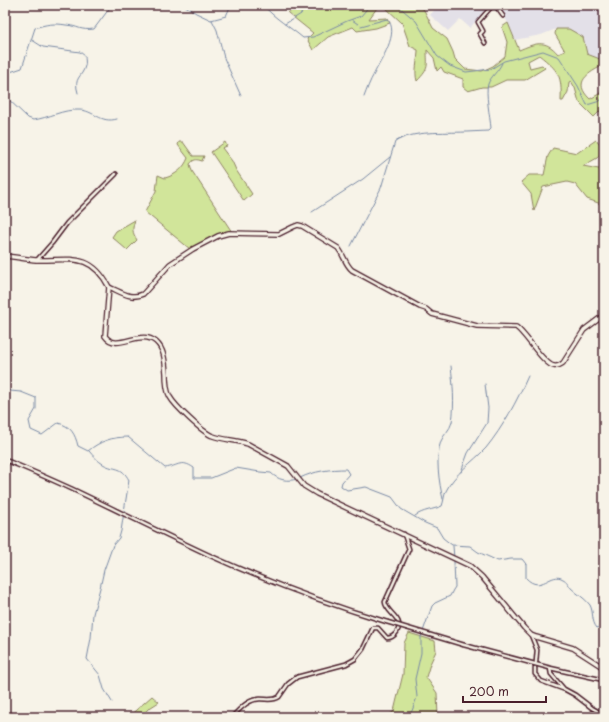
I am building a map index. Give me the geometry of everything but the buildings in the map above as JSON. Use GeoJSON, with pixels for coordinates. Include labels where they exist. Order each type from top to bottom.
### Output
{"type":"FeatureCollection","features":[{"type":"Feature","properties":{"kind":"street"},"geometry":{"type":"LineString","coordinates":[[485,43],[480,34],[483,31],[478,22],[494,5],[503,16]]}},
{"type":"Feature","properties":{"kind":"street"},"geometry":{"type":"LineString","coordinates":[[37,260],[67,223],[116,174]]}},
{"type":"Feature","properties":{"kind":"street"},"geometry":{"type":"LineString","coordinates":[[5,256],[37,260],[70,259],[86,262],[96,270],[109,287],[132,297],[143,294],[170,264],[218,236],[229,233],[279,234],[298,225],[338,248],[347,265],[352,270],[426,309],[432,314],[477,326],[516,326],[552,366],[558,366],[563,363],[584,330],[604,315]]}},
{"type":"Feature","properties":{"kind":"street"},"geometry":{"type":"LineString","coordinates":[[109,287],[104,333],[107,338],[117,342],[142,337],[155,341],[159,345],[164,357],[167,386],[170,398],[192,420],[209,434],[248,444],[282,462],[291,469],[304,486],[317,494],[470,566],[479,574],[531,635],[537,650],[536,662]]}},
{"type":"Feature","properties":{"kind":"street"},"geometry":{"type":"LineString","coordinates":[[5,460],[102,503],[212,556],[287,588],[357,613],[464,645],[550,668],[604,680]]}},
{"type":"Feature","properties":{"kind":"street"},"geometry":{"type":"LineString","coordinates":[[232,717],[242,707],[254,700],[271,700],[279,697],[288,684],[296,677],[351,662],[363,650],[373,628],[378,628],[387,638],[394,635],[399,625],[396,617],[386,606],[385,602],[409,549],[404,534]]}},
{"type":"Feature","properties":{"kind":"street"},"geometry":{"type":"LineString","coordinates":[[531,635],[573,648],[604,668]]}},
{"type":"Feature","properties":{"kind":"street"},"geometry":{"type":"LineString","coordinates":[[535,668],[535,674],[541,681],[564,689],[604,714]]}},
{"type":"Feature","properties":{"kind":"street"},"geometry":{"type":"LineString","coordinates":[[550,668],[551,674],[564,689]]}},
{"type":"Feature","properties":{"kind":"shaded area"},"geometry":{"type":"Polygon","coordinates":[[[439,5],[489,5],[470,28],[460,19],[448,31],[430,15],[439,5]]]}},
{"type":"Feature","properties":{"kind":"shaded area"},"geometry":{"type":"Polygon","coordinates":[[[497,5],[604,5],[604,57],[600,59],[587,54],[583,37],[556,29],[541,35],[514,40],[508,23],[497,5]]]}},
{"type":"Feature","properties":{"kind":"green space"},"geometry":{"type":"Polygon","coordinates":[[[298,5],[418,5],[424,10],[433,28],[447,39],[455,59],[465,69],[482,71],[493,66],[505,56],[507,42],[502,27],[508,23],[519,50],[535,44],[544,44],[549,46],[558,54],[565,51],[555,34],[556,29],[569,29],[583,37],[587,54],[600,59],[604,57],[604,65],[593,71],[584,79],[582,88],[590,99],[599,94],[604,87],[604,107],[594,117],[579,102],[575,88],[571,81],[569,82],[568,92],[563,101],[561,101],[561,85],[558,74],[551,65],[539,55],[528,61],[530,68],[542,65],[545,68],[525,80],[506,80],[491,87],[482,87],[468,91],[463,87],[463,79],[444,72],[441,67],[437,71],[434,58],[427,50],[427,67],[417,81],[416,69],[418,50],[410,46],[402,23],[385,7],[377,8],[369,19],[387,18],[390,23],[376,28],[357,31],[353,27],[328,37],[313,50],[307,39],[313,33],[288,13],[298,5]]]}},
{"type":"Feature","properties":{"kind":"green space"},"geometry":{"type":"Polygon","coordinates":[[[596,140],[604,147],[604,150],[597,158],[583,166],[604,170],[604,205],[587,199],[575,184],[567,182],[543,187],[534,211],[531,194],[521,182],[529,175],[544,175],[548,156],[553,148],[577,153],[596,140]]]}},
{"type":"Feature","properties":{"kind":"green space"},"geometry":{"type":"Polygon","coordinates":[[[179,142],[183,142],[193,156],[204,156],[202,161],[195,160],[190,164],[192,171],[232,232],[220,234],[190,249],[145,212],[156,191],[158,175],[165,178],[173,175],[179,171],[188,158],[178,145],[179,142]]]}},
{"type":"Feature","properties":{"kind":"green space"},"geometry":{"type":"Polygon","coordinates":[[[225,142],[227,146],[222,148],[232,161],[236,170],[252,194],[244,201],[211,152],[225,142]]]}},
{"type":"Feature","properties":{"kind":"green space"},"geometry":{"type":"Polygon","coordinates":[[[135,220],[133,230],[137,240],[127,250],[112,237],[116,231],[135,220]]]}},
{"type":"Feature","properties":{"kind":"green space"},"geometry":{"type":"Polygon","coordinates":[[[409,633],[435,641],[436,651],[426,677],[437,693],[438,717],[387,717],[394,711],[403,674],[404,643],[409,633]]]}},
{"type":"Feature","properties":{"kind":"green space"},"geometry":{"type":"Polygon","coordinates":[[[152,696],[159,702],[148,709],[141,717],[128,717],[152,696]]]}},
{"type":"Feature","properties":{"kind":"waterway"},"geometry":{"type":"LineString","coordinates":[[5,72],[7,73],[22,68],[35,28],[58,24],[82,29],[94,29],[112,5]]}},
{"type":"Feature","properties":{"kind":"waterway"},"geometry":{"type":"LineString","coordinates":[[184,5],[211,20],[226,16],[231,5]]}},
{"type":"Feature","properties":{"kind":"waterway"},"geometry":{"type":"LineString","coordinates":[[263,5],[267,10],[303,38],[313,37],[361,16],[370,5]]}},
{"type":"Feature","properties":{"kind":"waterway"},"geometry":{"type":"LineString","coordinates":[[285,24],[301,14],[307,5]]}},
{"type":"Feature","properties":{"kind":"waterway"},"geometry":{"type":"LineString","coordinates":[[397,5],[416,21],[437,56],[450,66],[466,72],[491,69],[504,61],[543,51],[559,57],[578,86],[587,105],[600,101],[604,96]]}},
{"type":"Feature","properties":{"kind":"waterway"},"geometry":{"type":"LineString","coordinates":[[361,26],[387,19],[391,25],[392,31],[391,39],[371,79],[364,97]]}},
{"type":"Feature","properties":{"kind":"waterway"},"geometry":{"type":"LineString","coordinates":[[212,20],[217,30],[224,58],[241,96]]}},
{"type":"Feature","properties":{"kind":"waterway"},"geometry":{"type":"LineString","coordinates":[[352,20],[358,24]]}},
{"type":"Feature","properties":{"kind":"waterway"},"geometry":{"type":"LineString","coordinates":[[32,40],[43,47],[80,52],[85,56],[84,70],[77,81],[78,93]]}},
{"type":"Feature","properties":{"kind":"waterway"},"geometry":{"type":"LineString","coordinates":[[351,246],[381,188],[395,142],[402,138],[420,134],[488,131],[491,128],[487,88],[489,81],[502,63]]}},
{"type":"Feature","properties":{"kind":"waterway"},"geometry":{"type":"LineString","coordinates":[[5,96],[28,118],[33,120],[73,110],[89,112],[106,120],[117,119]]}},
{"type":"Feature","properties":{"kind":"waterway"},"geometry":{"type":"LineString","coordinates":[[312,212],[363,179],[390,157]]}},
{"type":"Feature","properties":{"kind":"waterway"},"geometry":{"type":"LineString","coordinates":[[443,499],[439,478],[438,455],[441,441],[452,422],[454,401],[451,366]]}},
{"type":"Feature","properties":{"kind":"waterway"},"geometry":{"type":"LineString","coordinates":[[415,516],[421,512],[442,506],[449,485],[464,468],[486,448],[504,423],[528,376]]}},
{"type":"Feature","properties":{"kind":"waterway"},"geometry":{"type":"LineString","coordinates":[[461,472],[468,453],[487,423],[488,408],[485,384]]}},
{"type":"Feature","properties":{"kind":"waterway"},"geometry":{"type":"LineString","coordinates":[[5,388],[10,391],[21,392],[36,398],[36,409],[29,421],[31,430],[42,435],[58,423],[62,424],[72,431],[78,446],[88,451],[106,440],[128,437],[165,468],[180,464],[190,465],[194,468],[194,478],[211,478],[236,468],[271,473],[283,480],[297,479]]}},
{"type":"Feature","properties":{"kind":"waterway"},"geometry":{"type":"LineString","coordinates":[[89,451],[103,464],[123,472],[129,480],[121,531],[119,538],[113,545],[104,570],[93,614],[87,659],[100,675],[104,689],[112,702]]}},
{"type":"Feature","properties":{"kind":"waterway"},"geometry":{"type":"LineString","coordinates":[[300,478],[323,471],[346,469],[349,474],[342,482],[341,486],[347,490],[366,487],[392,497],[401,509],[437,528],[443,538],[452,545],[470,546],[478,552],[498,561],[522,559],[526,564],[526,578],[531,582],[536,584],[559,577],[590,605],[594,623],[597,628],[604,623]]}},
{"type":"Feature","properties":{"kind":"waterway"},"geometry":{"type":"LineString","coordinates":[[453,546],[454,558]]}},
{"type":"Feature","properties":{"kind":"waterway"},"geometry":{"type":"LineString","coordinates":[[405,717],[412,711],[417,697],[415,679],[421,653],[421,637],[432,606],[450,596],[455,587],[454,561]]}}]}
